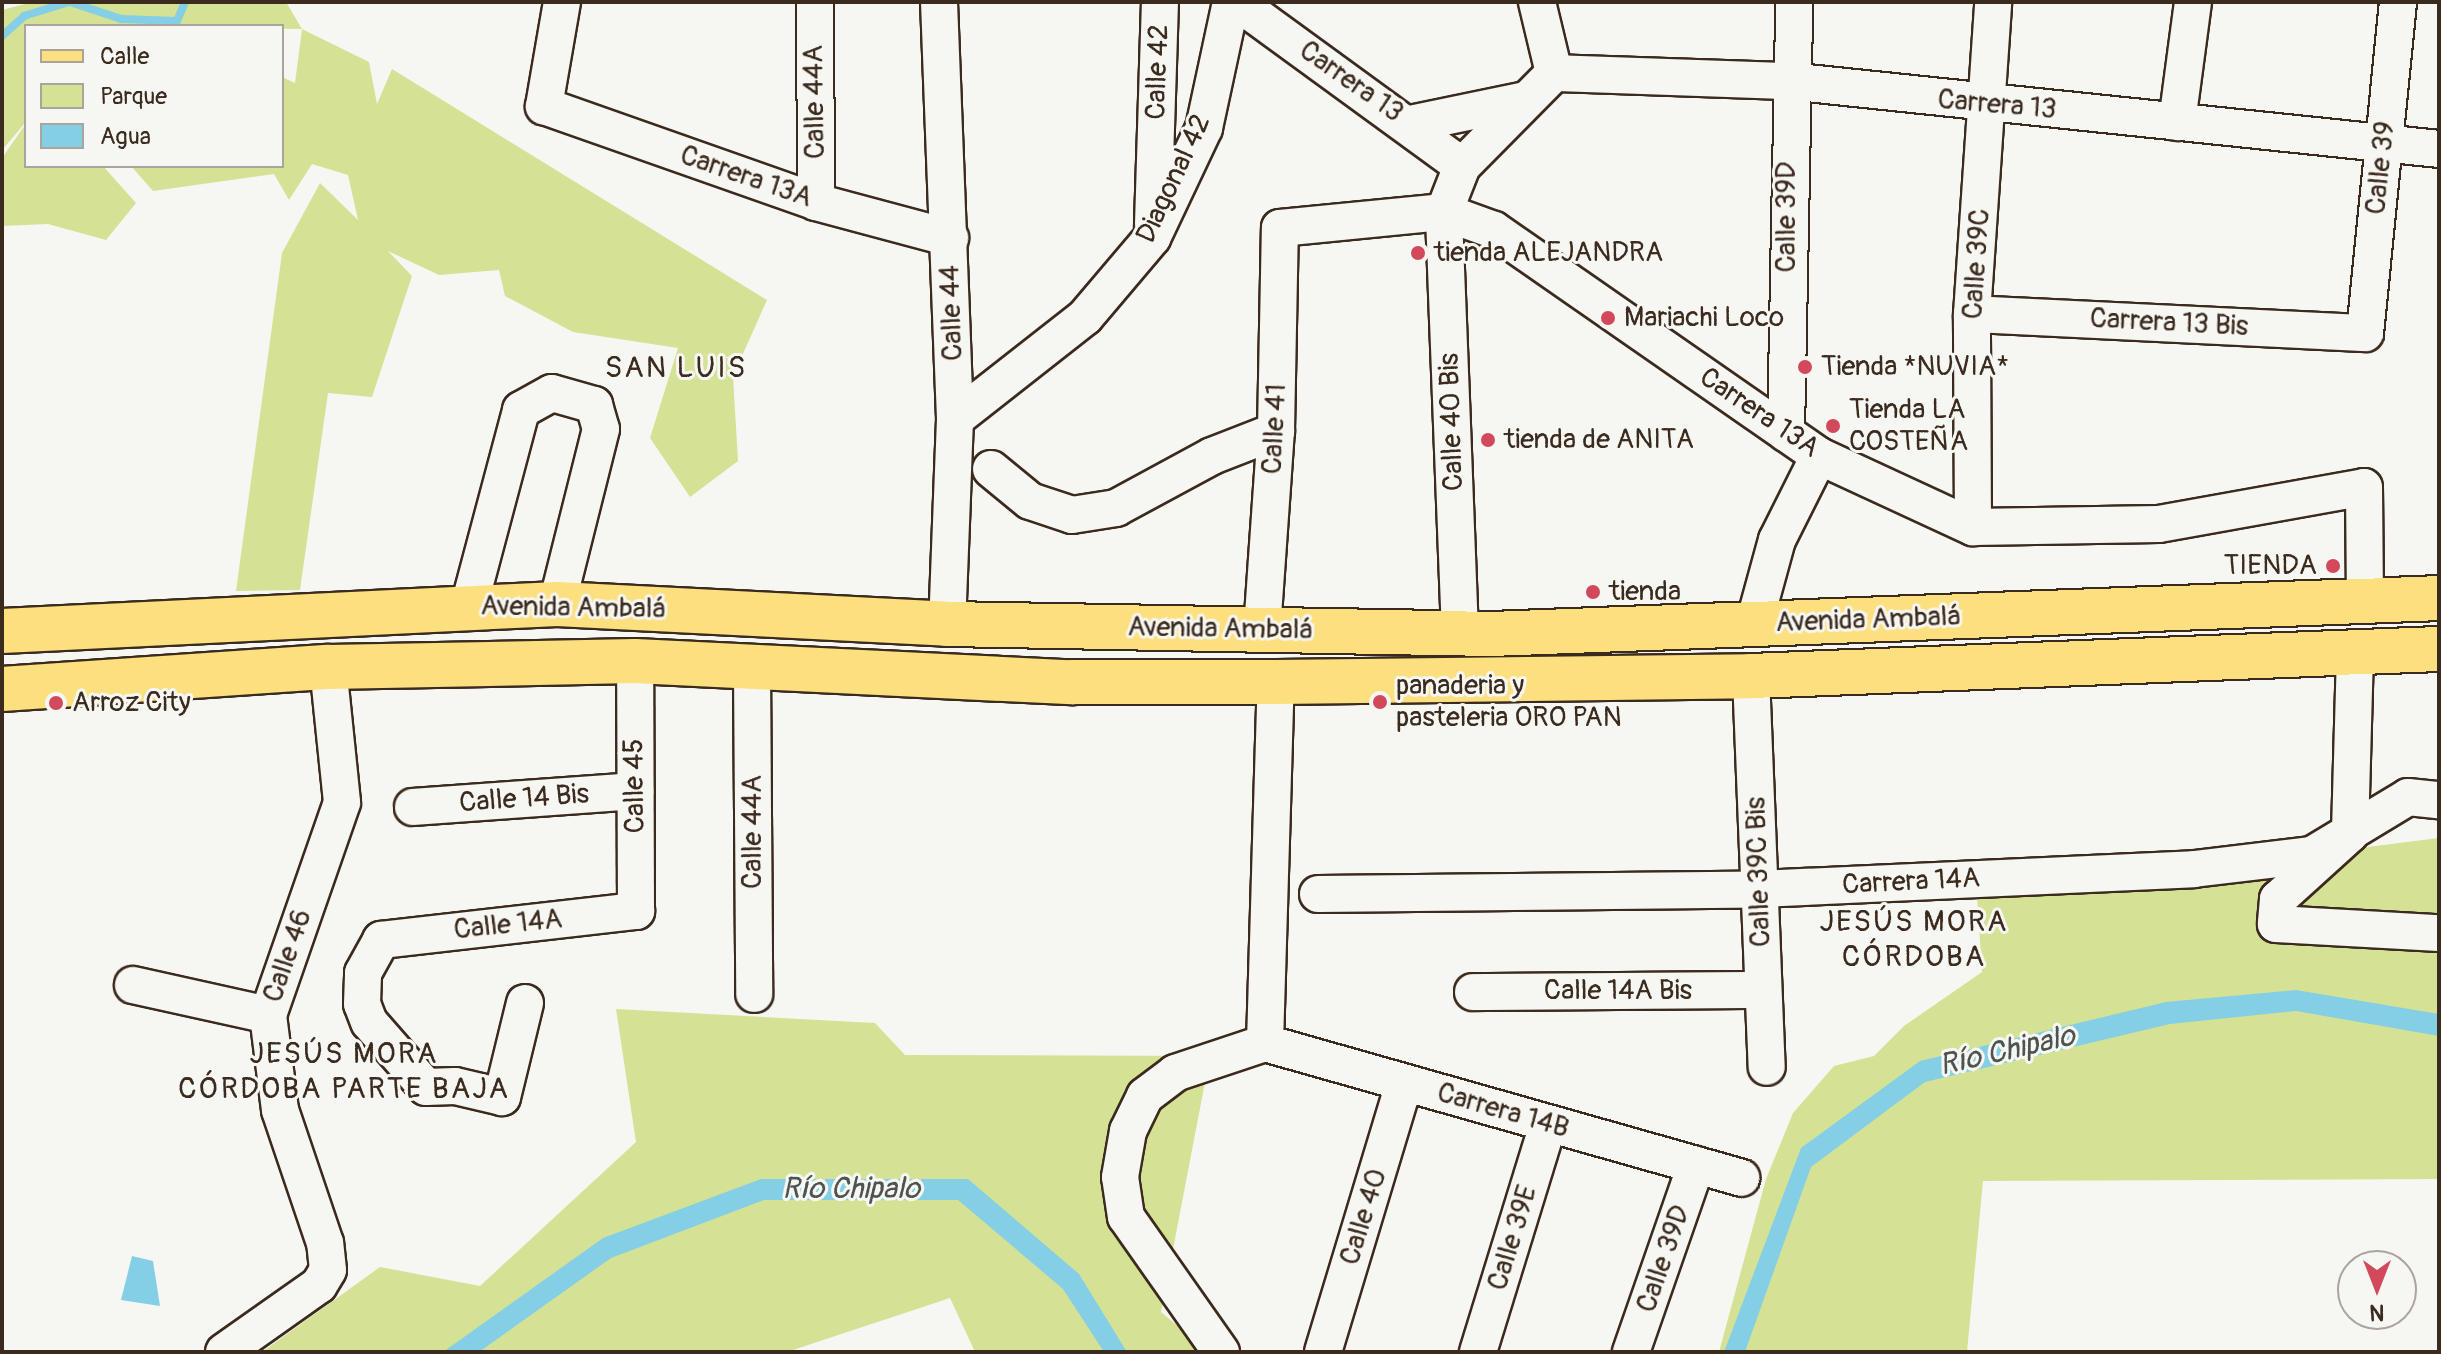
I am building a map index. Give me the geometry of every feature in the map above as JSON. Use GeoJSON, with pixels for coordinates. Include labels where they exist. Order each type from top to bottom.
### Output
{"type":"FeatureCollection","features":[{"type":"Feature","properties":{"kind":"main road","name":"Avenida Ambalá"},"geometry":{"type":"LineString","coordinates":[[2,631],[557,604],[947,624],[1460,633],[2439,598]]}},
{"type":"Feature","properties":{"kind":"main road","name":"Avenida Ambalá"},"geometry":{"type":"LineString","coordinates":[[2,689],[328,667],[635,661],[1072,682],[1276,682],[1751,676],[2439,649]]}},
{"type":"Feature","properties":{"kind":"street","name":"Carrera 13A"},"geometry":{"type":"LineString","coordinates":[[562,2],[544,106],[816,202],[950,238]]}},
{"type":"Feature","properties":{"kind":"street","name":"Calle 44A"},"geometry":{"type":"LineString","coordinates":[[815,2],[816,202]]}},
{"type":"Feature","properties":{"kind":"street","name":"Calle 44"},"geometry":{"type":"LineString","coordinates":[[939,2],[955,419],[947,624]]}},
{"type":"Feature","properties":{"kind":"street","name":"Calle 42"},"geometry":{"type":"LineString","coordinates":[[1152,238],[1160,2]]}},
{"type":"Feature","properties":{"kind":"street","name":"Diagonal 42"},"geometry":{"type":"LineString","coordinates":[[955,419],[1085,317],[1152,238],[1204,128],[1234,2]]}},
{"type":"Feature","properties":{"kind":"street","name":"Carrera 13"},"geometry":{"type":"LineString","coordinates":[[1234,2],[1410,124],[1462,166]]}},
{"type":"Feature","properties":{"kind":"street"},"geometry":{"type":"LineString","coordinates":[[1444,212],[1462,166],[1554,73],[1537,2]]}},
{"type":"Feature","properties":{"kind":"street","name":"Calle 39D"},"geometry":{"type":"LineString","coordinates":[[1786,433],[1788,81],[1794,2]]}},
{"type":"Feature","properties":{"kind":"street","name":"Calle 39C"},"geometry":{"type":"LineString","coordinates":[[1973,527],[1972,314],[1993,2]]}},
{"type":"Feature","properties":{"kind":"street"},"geometry":{"type":"LineString","coordinates":[[2177,122],[2193,2]]}},
{"type":"Feature","properties":{"kind":"street","name":"Calle 39"},"geometry":{"type":"LineString","coordinates":[[2365,333],[2398,2]]}},
{"type":"Feature","properties":{"kind":"street","name":"Carrera 13"},"geometry":{"type":"LineString","coordinates":[[1554,73],[1788,81],[1988,105],[2439,149]]}},
{"type":"Feature","properties":{"kind":"street"},"geometry":{"type":"LineString","coordinates":[[1410,124],[1526,100]]}},
{"type":"Feature","properties":{"kind":"street","name":"Carrera 13A"},"geometry":{"type":"LineString","coordinates":[[1280,228],[1444,212],[1494,230],[1819,456],[1973,527],[2159,524],[2364,487],[2365,601]]}},
{"type":"Feature","properties":{"kind":"street","name":"Calle 40 Bis"},"geometry":{"type":"LineString","coordinates":[[1444,212],[1460,633]]}},
{"type":"Feature","properties":{"kind":"street","name":"Calle 41"},"geometry":{"type":"LineString","coordinates":[[1262,630],[1276,431],[1280,228]]}},
{"type":"Feature","properties":{"kind":"street","name":"Carrera 13 Bis"},"geometry":{"type":"LineString","coordinates":[[1972,314],[2365,333]]}},
{"type":"Feature","properties":{"kind":"street"},"geometry":{"type":"LineString","coordinates":[[469,606],[521,410],[552,393],[594,405],[601,429],[557,604]]}},
{"type":"Feature","properties":{"kind":"street"},"geometry":{"type":"LineString","coordinates":[[991,469],[1030,501],[1072,515],[1116,508],[1212,456],[1276,431]]}},
{"type":"Feature","properties":{"kind":"street"},"geometry":{"type":"LineString","coordinates":[[1754,624],[1777,540],[1819,456]]}},
{"type":"Feature","properties":{"kind":"street"},"geometry":{"type":"LineString","coordinates":[[2355,653],[2350,834],[2277,912],[2439,933]]}},
{"type":"Feature","properties":{"kind":"street","name":"Calle 45"},"geometry":{"type":"LineString","coordinates":[[635,661],[636,911]]}},
{"type":"Feature","properties":{"kind":"street","name":"Calle 46"},"geometry":{"type":"LineString","coordinates":[[224,1352],[319,1285],[328,1270],[325,1243],[280,1110],[268,1015],[342,802],[328,667]]}},
{"type":"Feature","properties":{"kind":"street","name":"Calle 44A"},"geometry":{"type":"LineString","coordinates":[[752,669],[754,994]]}},
{"type":"Feature","properties":{"kind":"street","name":"Calle 39C Bis"},"geometry":{"type":"LineString","coordinates":[[1751,676],[1767,1067]]}},
{"type":"Feature","properties":{"kind":"street"},"geometry":{"type":"LineString","coordinates":[[1212,1340],[1126,1217],[1120,1177],[1128,1131],[1145,1096],[1175,1073],[1265,1043],[1276,682]]}},
{"type":"Feature","properties":{"kind":"street","name":"Calle 14 Bis"},"geometry":{"type":"LineString","coordinates":[[413,807],[635,791]]}},
{"type":"Feature","properties":{"kind":"street","name":"Carrera 14A"},"geometry":{"type":"LineString","coordinates":[[1318,894],[1759,889],[2194,869],[2312,855],[2408,797],[2439,800]]}},
{"type":"Feature","properties":{"kind":"street","name":"Calle 14A"},"geometry":{"type":"LineString","coordinates":[[525,1003],[502,1097],[455,1086],[426,1087],[369,1022],[362,1004],[363,973],[381,940],[636,911]]}},
{"type":"Feature","properties":{"kind":"street"},"geometry":{"type":"LineString","coordinates":[[133,985],[268,1015]]}},
{"type":"Feature","properties":{"kind":"street","name":"Calle 14A Bis"},"geometry":{"type":"LineString","coordinates":[[1473,992],[1763,990]]}},
{"type":"Feature","properties":{"kind":"street","name":"Carrera 14B"},"geometry":{"type":"LineString","coordinates":[[1265,1043],[1741,1178]]}},
{"type":"Feature","properties":{"kind":"street","name":"Calle 40"},"geometry":{"type":"LineString","coordinates":[[1323,1352],[1404,1083]]}},
{"type":"Feature","properties":{"kind":"street","name":"Calle 39E"},"geometry":{"type":"LineString","coordinates":[[1478,1352],[1548,1124]]}},
{"type":"Feature","properties":{"kind":"street","name":"Calle 39D"},"geometry":{"type":"LineString","coordinates":[[1631,1352],[1696,1165]]}},
{"type":"Feature","properties":{"kind":"green space"},"geometry":{"type":"Polygon","coordinates":[[[33,2],[286,2],[302,29],[284,29],[284,24],[24,24],[24,124],[2,150],[2,10],[33,2]]]}},
{"type":"Feature","properties":{"kind":"green space"},"geometry":{"type":"Polygon","coordinates":[[[302,29],[369,62],[377,104],[392,69],[767,300],[733,376],[738,461],[690,497],[650,438],[678,348],[573,332],[505,296],[499,270],[439,275],[388,251],[412,276],[372,397],[328,393],[300,590],[236,591],[282,253],[320,183],[358,220],[348,175],[312,164],[289,200],[274,174],[153,191],[133,168],[284,168],[284,78],[295,83],[302,29]]]}},
{"type":"Feature","properties":{"kind":"green space"},"geometry":{"type":"Polygon","coordinates":[[[24,126],[24,168],[105,168],[136,203],[106,240],[48,224],[2,226],[2,158],[24,126]]]}},
{"type":"Feature","properties":{"kind":"green space"},"geometry":{"type":"Polygon","coordinates":[[[2439,838],[2439,1179],[1983,1181],[1967,1352],[1719,1352],[1766,1179],[1793,1113],[1834,1066],[1874,1056],[1904,1026],[1982,972],[1976,879],[2194,869],[2439,838]]]}},
{"type":"Feature","properties":{"kind":"green space"},"geometry":{"type":"Polygon","coordinates":[[[616,1009],[875,1023],[905,1055],[1210,1056],[1161,1312],[1209,1352],[975,1352],[950,1298],[787,1352],[262,1352],[380,1267],[480,1286],[636,1142],[616,1009]]]}},
{"type":"Feature","properties":{"kind":"water","name":"Río Chipalo"},"geometry":{"type":"Polygon","coordinates":[[[2296,990],[2439,1014],[2439,1036],[2296,1011],[2170,1024],[1925,1082],[1811,1167],[1745,1352],[1724,1352],[1801,1148],[1920,1061],[2166,1002],[2296,990]]]}},
{"type":"Feature","properties":{"kind":"water","name":"Río Chipalo"},"geometry":{"type":"Polygon","coordinates":[[[761,1179],[968,1179],[1079,1274],[1127,1352],[1104,1352],[1063,1289],[958,1200],[764,1200],[611,1258],[479,1352],[443,1352],[603,1238],[761,1179]]]}},
{"type":"Feature","properties":{"kind":"water"},"geometry":{"type":"Polygon","coordinates":[[[132,1256],[153,1261],[160,1306],[121,1300],[132,1256]]]}},
{"type":"Feature","properties":{"kind":"waterway"},"geometry":{"type":"LineString","coordinates":[[2,36],[24,16],[69,2]]}},
{"type":"Feature","properties":{"kind":"waterway"},"geometry":{"type":"LineString","coordinates":[[70,2],[121,19],[177,21],[185,2]]}},
{"type":"Feature","properties":{"kind":"place","name":"tienda ALEJANDRA"},"geometry":{"type":"Point","coordinates":[1418,253]}},
{"type":"Feature","properties":{"kind":"place","name":"Mariachi Loco"},"geometry":{"type":"Point","coordinates":[1608,318]}},
{"type":"Feature","properties":{"kind":"place","name":"Tienda *NUVIA*"},"geometry":{"type":"Point","coordinates":[1805,367]}},
{"type":"Feature","properties":{"kind":"place","name":"Tienda LA COSTEÑA"},"geometry":{"type":"Point","coordinates":[1833,426]}},
{"type":"Feature","properties":{"kind":"place","name":"tienda de ANITA"},"geometry":{"type":"Point","coordinates":[1488,440]}},
{"type":"Feature","properties":{"kind":"place","name":"TIENDA"},"geometry":{"type":"Point","coordinates":[2333,566]}},
{"type":"Feature","properties":{"kind":"place","name":"tienda"},"geometry":{"type":"Point","coordinates":[1593,592]}},
{"type":"Feature","properties":{"kind":"place","name":"panaderia y pasteleria ORO PAN"},"geometry":{"type":"Point","coordinates":[1380,702]}},
{"type":"Feature","properties":{"kind":"place","name":"Arroz City"},"geometry":{"type":"Point","coordinates":[56,703]}},
{"type":"Feature","properties":{"kind":"district","name":"SAN LUIS"},"geometry":{"type":"Point","coordinates":[676,368]}},
{"type":"Feature","properties":{"kind":"district","name":"JESÚS MORA CÓRDOBA"},"geometry":{"type":"Point","coordinates":[1914,939]}},
{"type":"Feature","properties":{"kind":"district","name":"JESÚS MORA CÓRDOBA PARTE BAJA"},"geometry":{"type":"Point","coordinates":[344,1071]}}]}
